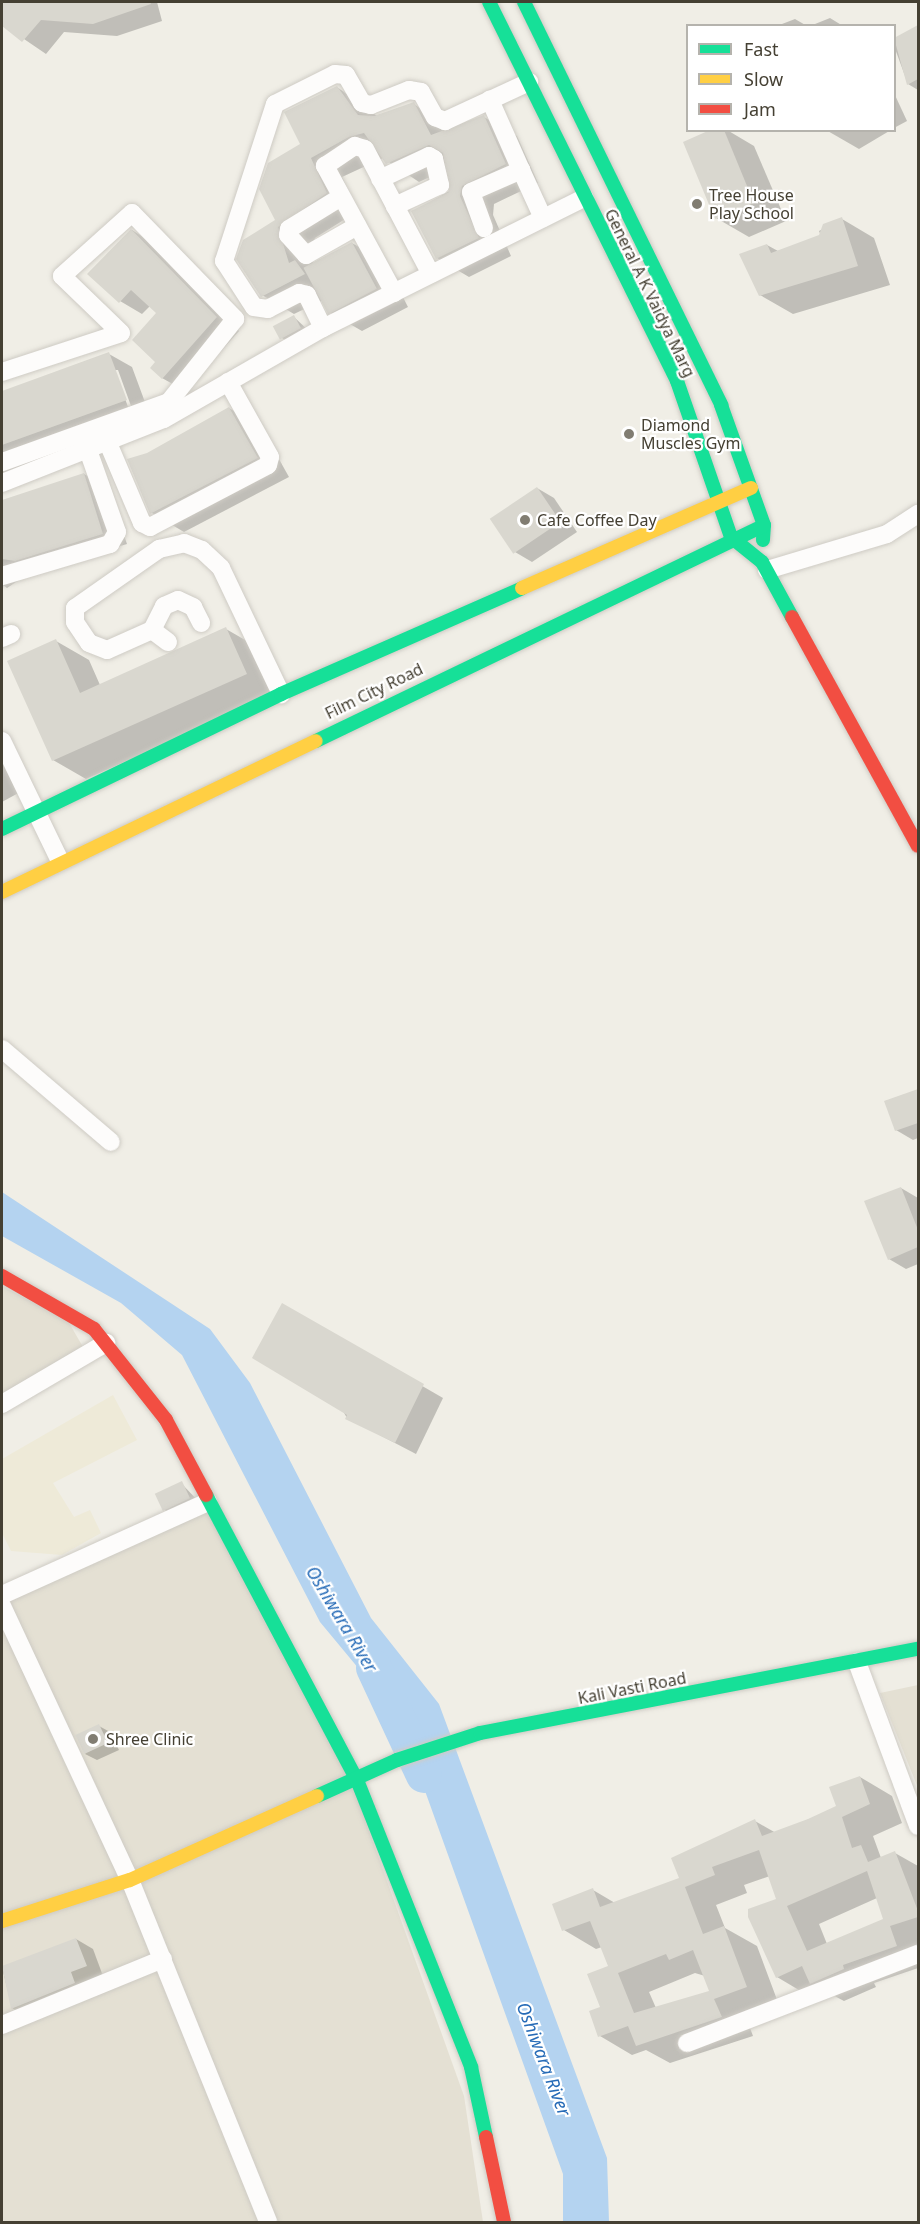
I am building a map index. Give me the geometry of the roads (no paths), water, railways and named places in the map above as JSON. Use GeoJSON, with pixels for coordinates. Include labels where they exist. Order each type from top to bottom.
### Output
{"type":"FeatureCollection","features":[{"type":"Feature","properties":{"kind":"street","name":"General A K Vaidya Marg"},"geometry":{"type":"LineString","coordinates":[[489,2],[584,198],[677,381],[716,500],[731,537],[765,566],[918,846]]}},
{"type":"Feature","properties":{"kind":"street","name":"General A K Vaidya Marg"},"geometry":{"type":"LineString","coordinates":[[524,2],[721,405],[764,525]]}},
{"type":"Feature","properties":{"kind":"street"},"geometry":{"type":"LineString","coordinates":[[323,328],[307,295],[299,293],[268,309],[254,307],[224,261],[275,104],[335,74],[346,75],[362,103],[371,105],[409,90],[421,92],[435,117],[445,121],[529,82]]}},
{"type":"Feature","properties":{"kind":"street"},"geometry":{"type":"LineString","coordinates":[[490,100],[543,218]]}},
{"type":"Feature","properties":{"kind":"street"},"geometry":{"type":"LineString","coordinates":[[394,293],[325,166],[355,146],[365,149],[431,274]]}},
{"type":"Feature","properties":{"kind":"street"},"geometry":{"type":"LineString","coordinates":[[381,179],[429,156],[434,159],[440,185],[395,206]]}},
{"type":"Feature","properties":{"kind":"street"},"geometry":{"type":"LineString","coordinates":[[484,228],[471,192],[521,170]]}},
{"type":"Feature","properties":{"kind":"street"},"geometry":{"type":"LineString","coordinates":[[342,197],[289,229],[288,235],[306,255],[357,226]]}},
{"type":"Feature","properties":{"kind":"street"},"geometry":{"type":"LineString","coordinates":[[2,483],[108,442],[228,382],[323,328],[584,198]]}},
{"type":"Feature","properties":{"kind":"street"},"geometry":{"type":"LineString","coordinates":[[2,372],[121,333],[63,276],[132,213],[235,319],[169,402],[2,462]]}},
{"type":"Feature","properties":{"kind":"street"},"geometry":{"type":"LineString","coordinates":[[108,442],[142,523],[150,527],[268,465],[270,457],[228,382]]}},
{"type":"Feature","properties":{"kind":"street"},"geometry":{"type":"LineString","coordinates":[[2,576],[110,544],[117,532],[88,450]]}},
{"type":"Feature","properties":{"kind":"street","name":"Film City Road"},"geometry":{"type":"LineString","coordinates":[[2,829],[34,809],[281,694],[716,500],[751,488]]}},
{"type":"Feature","properties":{"kind":"street"},"geometry":{"type":"LineString","coordinates":[[764,525],[765,566],[887,534],[918,514]]}},
{"type":"Feature","properties":{"kind":"street","name":"Film City Road"},"geometry":{"type":"LineString","coordinates":[[2,892],[60,861],[731,537],[764,525]]}},
{"type":"Feature","properties":{"kind":"street"},"geometry":{"type":"LineString","coordinates":[[201,623],[193,607],[178,600],[164,606],[152,630],[107,650],[89,643],[75,622],[75,608],[159,549],[184,543],[202,550],[221,568],[281,694]]}},
{"type":"Feature","properties":{"kind":"street"},"geometry":{"type":"LineString","coordinates":[[152,630],[168,642]]}},
{"type":"Feature","properties":{"kind":"street"},"geometry":{"type":"LineString","coordinates":[[2,741],[60,861]]}},
{"type":"Feature","properties":{"kind":"street"},"geometry":{"type":"LineString","coordinates":[[2,1049],[111,1142]]}},
{"type":"Feature","properties":{"kind":"street"},"geometry":{"type":"LineString","coordinates":[[2,1276],[94,1329],[166,1420],[357,1780],[471,2067],[500,2221]]}},
{"type":"Feature","properties":{"kind":"street"},"geometry":{"type":"LineString","coordinates":[[2,1404],[106,1343]]}},
{"type":"Feature","properties":{"kind":"street"},"geometry":{"type":"LineString","coordinates":[[2,1595],[208,1502]]}},
{"type":"Feature","properties":{"kind":"street"},"geometry":{"type":"LineString","coordinates":[[2,1606],[130,1880],[268,2223]]}},
{"type":"Feature","properties":{"kind":"street","name":"Kali Vasti Road"},"geometry":{"type":"LineString","coordinates":[[2,1921],[130,1880],[357,1780],[397,1760],[480,1733],[918,1649]]}},
{"type":"Feature","properties":{"kind":"street"},"geometry":{"type":"LineString","coordinates":[[857,1662],[918,1826]]}},
{"type":"Feature","properties":{"kind":"street"},"geometry":{"type":"LineString","coordinates":[[687,2043],[918,1954]]}},
{"type":"Feature","properties":{"kind":"street"},"geometry":{"type":"LineString","coordinates":[[2,2025],[163,1959]]}},
{"type":"Feature","properties":{"kind":"water"},"geometry":{"type":"Polygon","coordinates":[[[2,1192],[210,1329],[250,1383],[371,1618],[439,1704],[607,2158],[609,2222],[563,2222],[563,2174],[398,1716],[320,1622],[182,1355],[121,1303],[2,1236],[2,1192]]]}},
{"type":"Feature","properties":{"kind":"waterway","name":"Oshiwara River"},"geometry":{"type":"LineString","coordinates":[[374,1668],[424,1775]]}},
{"type":"Feature","properties":{"kind":"place","name":"Tree House Play School"},"geometry":{"type":"Point","coordinates":[697,204]}},
{"type":"Feature","properties":{"kind":"place","name":"Diamond Muscles Gym"},"geometry":{"type":"Point","coordinates":[629,434]}},
{"type":"Feature","properties":{"kind":"place","name":"Cafe Coffee Day"},"geometry":{"type":"Point","coordinates":[525,520]}},
{"type":"Feature","properties":{"kind":"place","name":"Shree Clinic"},"geometry":{"type":"Point","coordinates":[93,1739]}}]}
